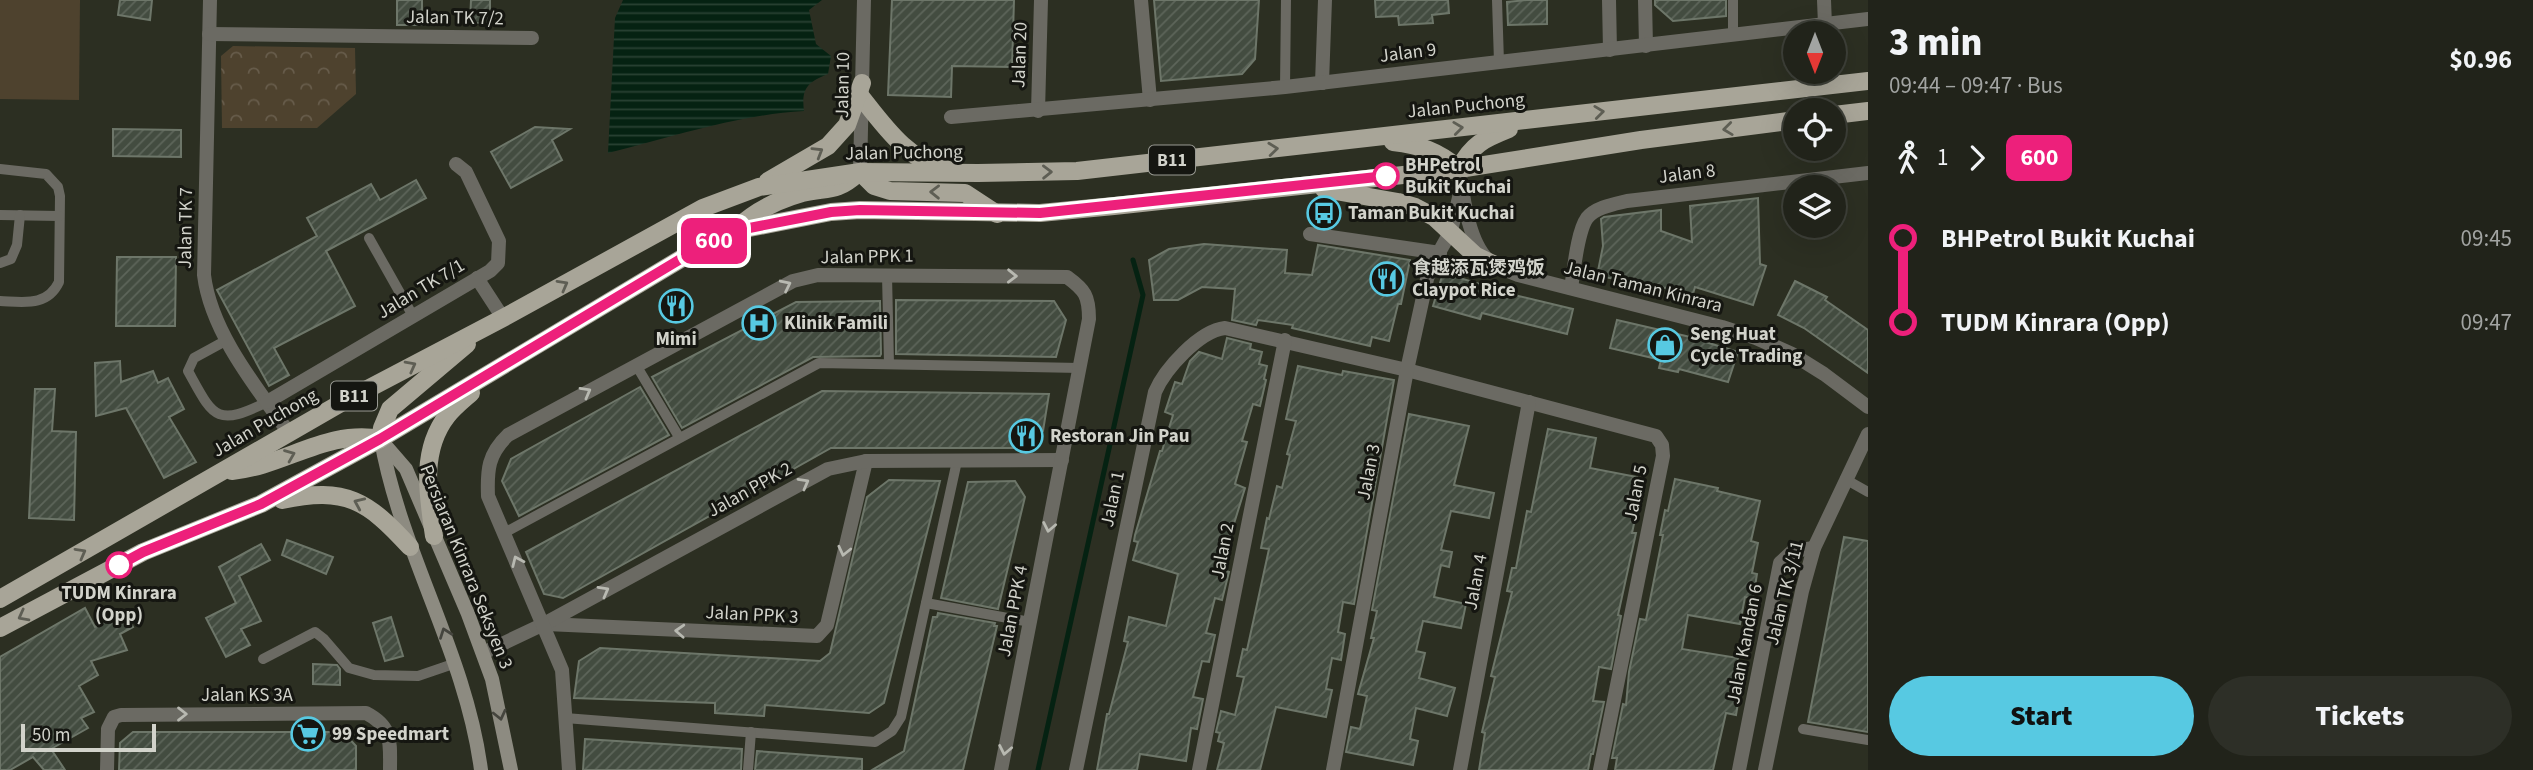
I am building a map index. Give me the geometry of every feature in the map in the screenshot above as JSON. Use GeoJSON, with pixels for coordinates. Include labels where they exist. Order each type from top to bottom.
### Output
{"type":"FeatureCollection","features":[{"type":"Feature","properties":{"kind":"main road","name":"Jalan Puchong"},"geometry":{"type":"LineString","coordinates":[[0,599],[289,433],[703,208],[759,187],[860,172],[1077,171],[1868,81]]}},
{"type":"Feature","properties":{"kind":"main road"},"geometry":{"type":"LineString","coordinates":[[862,91],[889,132],[913,154],[944,169],[978,173]]}},
{"type":"Feature","properties":{"kind":"main road"},"geometry":{"type":"LineString","coordinates":[[759,187],[828,146],[847,125],[862,91]]}},
{"type":"Feature","properties":{"kind":"main road"},"geometry":{"type":"LineString","coordinates":[[1846,114],[1868,111]]}},
{"type":"Feature","properties":{"kind":"main road"},"geometry":{"type":"LineString","coordinates":[[1366,139],[1427,148],[1444,156],[1459,169],[1469,150],[1488,138],[1531,120]]}},
{"type":"Feature","properties":{"kind":"main road","name":"B11"},"geometry":{"type":"LineString","coordinates":[[0,628],[143,552],[261,504],[380,439],[689,254],[734,231],[802,217],[850,211],[998,214],[1102,208],[1459,169],[1641,140],[1783,122]]}},
{"type":"Feature","properties":{"kind":"main road"},"geometry":{"type":"LineString","coordinates":[[734,231],[760,209],[806,192],[833,190],[845,185],[860,172],[874,186],[890,191],[965,193],[998,214]]}},
{"type":"Feature","properties":{"kind":"main road"},"geometry":{"type":"LineString","coordinates":[[1288,186],[1325,189],[1398,202],[1434,217],[1476,256],[1495,265]]}},
{"type":"Feature","properties":{"kind":"main road"},"geometry":{"type":"LineString","coordinates":[[224,471],[249,469],[337,439],[354,436],[380,439],[390,409],[495,322]]}},
{"type":"Feature","properties":{"kind":"main road"},"geometry":{"type":"LineString","coordinates":[[434,536],[428,496],[428,472],[430,451],[437,431],[448,414],[494,372]]}},
{"type":"Feature","properties":{"kind":"main road","name":"Persiaran Kinrara Seksyen 3"},"geometry":{"type":"LineString","coordinates":[[380,439],[406,469],[483,653],[495,692],[511,770]]}},
{"type":"Feature","properties":{"kind":"main road","name":"Persiaran Kinrara Seksyen 3"},"geometry":{"type":"LineString","coordinates":[[380,439],[387,476],[410,547],[456,663],[478,744],[481,770]]}},
{"type":"Feature","properties":{"kind":"main road"},"geometry":{"type":"LineString","coordinates":[[261,504],[308,494],[334,495],[356,500],[377,512],[410,547]]}},
{"type":"Feature","properties":{"kind":"street","name":"Jalan TK 7"},"geometry":{"type":"LineString","coordinates":[[210,0],[204,275],[212,312],[227,340],[289,433]]}},
{"type":"Feature","properties":{"kind":"street","name":"Jalan 10"},"geometry":{"type":"LineString","coordinates":[[860,172],[864,0]]}},
{"type":"Feature","properties":{"kind":"street","name":"Jalan 20"},"geometry":{"type":"LineString","coordinates":[[1038,111],[1041,0]]}},
{"type":"Feature","properties":{"kind":"street"},"geometry":{"type":"LineString","coordinates":[[1141,0],[1150,100]]}},
{"type":"Feature","properties":{"kind":"street"},"geometry":{"type":"LineString","coordinates":[[1322,83],[1325,0]]}},
{"type":"Feature","properties":{"kind":"street"},"geometry":{"type":"LineString","coordinates":[[1609,0],[1610,50]]}},
{"type":"Feature","properties":{"kind":"street"},"geometry":{"type":"LineString","coordinates":[[1645,0],[1646,46]]}},
{"type":"Feature","properties":{"kind":"street"},"geometry":{"type":"LineString","coordinates":[[1824,0],[1825,21]]}},
{"type":"Feature","properties":{"kind":"street","name":"Jalan 9"},"geometry":{"type":"LineString","coordinates":[[1846,22],[1868,19]]}},
{"type":"Feature","properties":{"kind":"street","name":"Jalan 9"},"geometry":{"type":"LineString","coordinates":[[951,117],[1285,87],[1783,30]]}},
{"type":"Feature","properties":{"kind":"street","name":"Jalan TK 7/2"},"geometry":{"type":"LineString","coordinates":[[209,34],[532,38]]}},
{"type":"Feature","properties":{"kind":"street","name":"Jalan TK 7/1"},"geometry":{"type":"LineString","coordinates":[[267,402],[498,263],[499,242],[466,172],[456,164]]}},
{"type":"Feature","properties":{"kind":"street"},"geometry":{"type":"LineString","coordinates":[[1459,169],[1475,239],[1485,257],[1495,265]]}},
{"type":"Feature","properties":{"kind":"street","name":"Jalan 8"},"geometry":{"type":"LineString","coordinates":[[1571,288],[1581,231],[1587,218],[1605,207],[1628,201],[1868,173]]}},
{"type":"Feature","properties":{"kind":"street","name":"Jalan 3"},"geometry":{"type":"LineString","coordinates":[[1333,770],[1407,370],[1427,279],[1451,231],[1462,187]]}},
{"type":"Feature","properties":{"kind":"street"},"geometry":{"type":"LineString","coordinates":[[1310,234],[1440,253]]}},
{"type":"Feature","properties":{"kind":"street","name":"Jalan Taman Kinrara"},"geometry":{"type":"LineString","coordinates":[[1495,265],[1518,275],[1756,338],[1792,354],[1868,407]]}},
{"type":"Feature","properties":{"kind":"street","name":"Jalan PPK 1"},"geometry":{"type":"LineString","coordinates":[[544,624],[488,496],[487,471],[499,443],[508,435],[793,281],[818,275],[1067,277],[1082,288],[1089,304],[1089,319],[1062,460]]}},
{"type":"Feature","properties":{"kind":"street"},"geometry":{"type":"LineString","coordinates":[[477,278],[495,322]]}},
{"type":"Feature","properties":{"kind":"street","name":"Jalan 1"},"geometry":{"type":"LineString","coordinates":[[1076,770],[1155,392],[1170,366],[1216,329],[1225,328],[1407,370]]}},
{"type":"Feature","properties":{"kind":"street","name":"Jalan 2"},"geometry":{"type":"LineString","coordinates":[[1199,770],[1285,340]]}},
{"type":"Feature","properties":{"kind":"street","name":"Jalan 5"},"geometry":{"type":"LineString","coordinates":[[1407,370],[1656,436],[1661,445],[1663,456],[1600,770]]}},
{"type":"Feature","properties":{"kind":"street","name":"Jalan 4"},"geometry":{"type":"LineString","coordinates":[[1460,770],[1529,402]]}},
{"type":"Feature","properties":{"kind":"street","name":"Jalan TK 3/11"},"geometry":{"type":"LineString","coordinates":[[1765,770],[1802,591],[1814,548],[1868,434]]}},
{"type":"Feature","properties":{"kind":"street","name":"Jalan PPK 2"},"geometry":{"type":"LineString","coordinates":[[483,653],[544,624],[828,469],[866,461],[1062,460]]}},
{"type":"Feature","properties":{"kind":"street","name":"Jalan PPK 4"},"geometry":{"type":"LineString","coordinates":[[1001,770],[1062,460]]}},
{"type":"Feature","properties":{"kind":"street","name":"Jalan PPK 3"},"geometry":{"type":"LineString","coordinates":[[544,624],[817,636],[827,625],[866,461]]}},
{"type":"Feature","properties":{"kind":"street","name":"Jalan Kandan 6"},"geometry":{"type":"LineString","coordinates":[[1739,770],[1780,563],[1793,551],[1814,548]]}},
{"type":"Feature","properties":{"kind":"street"},"geometry":{"type":"LineString","coordinates":[[544,624],[562,670],[569,770]]}},
{"type":"Feature","properties":{"kind":"street","name":"Jalan KS 3A"},"geometry":{"type":"LineString","coordinates":[[107,770],[108,729],[114,717],[121,715],[353,713],[366,713],[382,721],[390,738],[390,770]]}},
{"type":"Feature","properties":{"kind":"lane"},"geometry":{"type":"LineString","coordinates":[[1285,87],[1286,0]]}},
{"type":"Feature","properties":{"kind":"lane"},"geometry":{"type":"LineString","coordinates":[[1497,0],[1499,62]]}},
{"type":"Feature","properties":{"kind":"lane"},"geometry":{"type":"LineString","coordinates":[[1733,0],[1733,35]]}},
{"type":"Feature","properties":{"kind":"lane"},"geometry":{"type":"LineString","coordinates":[[0,169],[36,171],[52,178],[58,187],[59,216],[59,282],[55,291],[40,301],[0,301]]}},
{"type":"Feature","properties":{"kind":"lane"},"geometry":{"type":"LineString","coordinates":[[0,215],[59,216]]}},
{"type":"Feature","properties":{"kind":"lane"},"geometry":{"type":"LineString","coordinates":[[0,263],[11,259],[15,251],[20,215]]}},
{"type":"Feature","properties":{"kind":"lane"},"geometry":{"type":"LineString","coordinates":[[369,239],[413,316]]}},
{"type":"Feature","properties":{"kind":"lane"},"geometry":{"type":"LineString","coordinates":[[887,275],[889,364]]}},
{"type":"Feature","properties":{"kind":"lane"},"geometry":{"type":"LineString","coordinates":[[227,340],[194,358],[188,371],[209,408],[225,416],[242,415],[267,402]]}},
{"type":"Feature","properties":{"kind":"lane"},"geometry":{"type":"LineString","coordinates":[[504,533],[819,363],[1080,368]]}},
{"type":"Feature","properties":{"kind":"lane"},"geometry":{"type":"LineString","coordinates":[[636,365],[679,437]]}},
{"type":"Feature","properties":{"kind":"lane"},"geometry":{"type":"LineString","coordinates":[[565,718],[875,742],[892,731],[901,717],[957,461]]}},
{"type":"Feature","properties":{"kind":"lane"},"geometry":{"type":"LineString","coordinates":[[1845,479],[1868,492]]}},
{"type":"Feature","properties":{"kind":"lane"},"geometry":{"type":"LineString","coordinates":[[926,603],[1030,622]]}},
{"type":"Feature","properties":{"kind":"lane"},"geometry":{"type":"LineString","coordinates":[[263,659],[315,632],[349,668],[374,675],[418,676],[456,663]]}},
{"type":"Feature","properties":{"kind":"lane"},"geometry":{"type":"LineString","coordinates":[[1803,729],[1868,740]]}},
{"type":"Feature","properties":{"kind":"lane"},"geometry":{"type":"LineString","coordinates":[[748,770],[751,732]]}},
{"type":"Feature","properties":{"kind":"green space"},"geometry":{"type":"Polygon","coordinates":[[[0,0],[80,0],[79,100],[0,99],[0,0]]]}},
{"type":"Feature","properties":{"kind":"green space"},"geometry":{"type":"Polygon","coordinates":[[[233,46],[355,48],[356,94],[317,128],[222,128],[221,56],[233,46]]]}},
{"type":"Feature","properties":{"kind":"shaded area"},"geometry":{"type":"Polygon","coordinates":[[[623,0],[822,0],[809,10],[816,44],[831,56],[828,74],[807,87],[804,111],[729,122],[608,153],[615,18],[623,0]]]}},
{"type":"Feature","properties":{"kind":"building"},"geometry":{"type":"Polygon","coordinates":[[[120,0],[152,0],[150,20],[118,15],[120,0]]]}},
{"type":"Feature","properties":{"kind":"building"},"geometry":{"type":"Polygon","coordinates":[[[397,0],[422,0],[422,25],[397,25],[397,0]]]}},
{"type":"Feature","properties":{"kind":"building"},"geometry":{"type":"Polygon","coordinates":[[[471,0],[490,0],[490,23],[470,23],[471,0]]]}},
{"type":"Feature","properties":{"kind":"building"},"geometry":{"type":"Polygon","coordinates":[[[892,0],[1014,0],[1012,67],[952,66],[951,97],[888,95],[892,0]]]}},
{"type":"Feature","properties":{"kind":"building"},"geometry":{"type":"Polygon","coordinates":[[[1154,0],[1259,0],[1255,59],[1242,74],[1161,81],[1154,0]]]}},
{"type":"Feature","properties":{"kind":"building"},"geometry":{"type":"Polygon","coordinates":[[[1375,0],[1448,0],[1449,13],[1432,15],[1433,23],[1399,25],[1398,16],[1376,17],[1375,0]]]}},
{"type":"Feature","properties":{"kind":"building"},"geometry":{"type":"Polygon","coordinates":[[[1547,0],[1547,24],[1508,25],[1507,2],[1547,0]]]}},
{"type":"Feature","properties":{"kind":"building"},"geometry":{"type":"Polygon","coordinates":[[[1655,0],[1726,0],[1726,16],[1673,21],[1655,5],[1655,0]]]}},
{"type":"Feature","properties":{"kind":"building"},"geometry":{"type":"Polygon","coordinates":[[[535,127],[570,129],[552,140],[562,160],[511,188],[491,152],[535,127]]]}},
{"type":"Feature","properties":{"kind":"building"},"geometry":{"type":"Polygon","coordinates":[[[113,129],[181,130],[181,157],[113,156],[113,129]]]}},
{"type":"Feature","properties":{"kind":"building"},"geometry":{"type":"Polygon","coordinates":[[[416,180],[426,198],[326,251],[355,306],[274,348],[289,375],[269,386],[217,290],[317,236],[307,218],[371,184],[380,200],[416,180]]]}},
{"type":"Feature","properties":{"kind":"building"},"geometry":{"type":"Polygon","coordinates":[[[1758,198],[1760,264],[1766,266],[1753,305],[1695,287],[1692,297],[1659,286],[1597,276],[1603,246],[1601,219],[1604,217],[1661,210],[1661,231],[1692,242],[1690,206],[1758,198]]]}},
{"type":"Feature","properties":{"kind":"building"},"geometry":{"type":"Polygon","coordinates":[[[1204,244],[1287,250],[1285,273],[1312,275],[1318,245],[1410,260],[1401,304],[1398,304],[1389,341],[1372,337],[1370,346],[1292,328],[1293,325],[1258,320],[1256,325],[1232,320],[1235,289],[1202,287],[1178,300],[1154,300],[1149,260],[1169,249],[1204,244]]]}},
{"type":"Feature","properties":{"kind":"building"},"geometry":{"type":"Polygon","coordinates":[[[117,257],[176,257],[175,326],[116,326],[117,257]]]}},
{"type":"Feature","properties":{"kind":"building"},"geometry":{"type":"Polygon","coordinates":[[[1443,273],[1490,287],[1489,289],[1573,309],[1567,334],[1482,313],[1480,319],[1433,306],[1443,273]]]}},
{"type":"Feature","properties":{"kind":"building"},"geometry":{"type":"Polygon","coordinates":[[[1795,281],[1827,297],[1825,300],[1868,330],[1868,373],[1804,328],[1778,315],[1795,281]]]}},
{"type":"Feature","properties":{"kind":"building"},"geometry":{"type":"Polygon","coordinates":[[[896,300],[1054,301],[1066,320],[1056,357],[896,354],[896,300]]]}},
{"type":"Feature","properties":{"kind":"building"},"geometry":{"type":"Polygon","coordinates":[[[880,301],[880,356],[813,357],[682,428],[652,377],[796,302],[880,301]]]}},
{"type":"Feature","properties":{"kind":"building"},"geometry":{"type":"Polygon","coordinates":[[[1617,320],[1686,336],[1738,352],[1728,382],[1679,369],[1678,372],[1659,368],[1661,360],[1610,348],[1617,320]]]}},
{"type":"Feature","properties":{"kind":"building"},"geometry":{"type":"Polygon","coordinates":[[[1227,338],[1251,344],[1250,349],[1262,352],[1259,364],[1267,366],[1266,380],[1260,406],[1253,404],[1242,441],[1247,442],[1235,484],[1245,488],[1220,569],[1229,572],[1222,600],[1215,598],[1206,633],[1215,635],[1209,662],[1202,661],[1193,697],[1203,699],[1197,729],[1191,728],[1186,761],[1140,754],[1137,770],[1097,770],[1107,714],[1128,642],[1124,641],[1129,617],[1166,626],[1178,574],[1133,560],[1138,542],[1134,541],[1135,535],[1173,415],[1165,412],[1175,382],[1182,384],[1190,361],[1199,352],[1222,359],[1227,338]]]}},
{"type":"Feature","properties":{"kind":"building"},"geometry":{"type":"Polygon","coordinates":[[[120,361],[121,382],[153,371],[158,383],[168,378],[184,409],[169,417],[196,462],[164,478],[126,408],[96,416],[95,363],[120,361]]]}},
{"type":"Feature","properties":{"kind":"building"},"geometry":{"type":"Polygon","coordinates":[[[1298,366],[1342,375],[1343,371],[1394,380],[1354,604],[1343,602],[1338,632],[1345,634],[1341,660],[1332,658],[1326,689],[1332,690],[1326,717],[1276,707],[1260,770],[1217,770],[1224,743],[1218,741],[1220,733],[1216,732],[1221,711],[1235,715],[1244,677],[1237,676],[1243,649],[1247,650],[1269,549],[1261,548],[1267,518],[1269,519],[1277,486],[1282,488],[1290,455],[1287,454],[1296,421],[1286,419],[1298,366]]]}},
{"type":"Feature","properties":{"kind":"building"},"geometry":{"type":"Polygon","coordinates":[[[640,387],[669,435],[519,516],[502,481],[511,459],[640,387]]]}},
{"type":"Feature","properties":{"kind":"building"},"geometry":{"type":"Polygon","coordinates":[[[35,389],[55,389],[52,431],[76,432],[74,520],[29,518],[35,389]]]}},
{"type":"Feature","properties":{"kind":"building"},"geometry":{"type":"Polygon","coordinates":[[[822,391],[1049,394],[1043,431],[1020,448],[831,448],[563,598],[544,594],[526,552],[822,391]]]}},
{"type":"Feature","properties":{"kind":"building"},"geometry":{"type":"Polygon","coordinates":[[[1409,414],[1469,426],[1454,485],[1494,493],[1489,518],[1451,511],[1441,550],[1452,552],[1449,567],[1441,565],[1434,597],[1466,604],[1461,628],[1423,621],[1416,651],[1425,653],[1419,678],[1455,688],[1447,716],[1416,708],[1410,739],[1418,741],[1413,765],[1346,752],[1351,727],[1360,729],[1367,696],[1358,694],[1374,638],[1371,638],[1377,611],[1372,610],[1409,414]]]}},
{"type":"Feature","properties":{"kind":"building"},"geometry":{"type":"Polygon","coordinates":[[[1548,429],[1596,438],[1590,468],[1637,477],[1631,503],[1638,505],[1632,533],[1636,533],[1618,615],[1621,616],[1611,669],[1599,667],[1593,701],[1604,702],[1588,770],[1479,770],[1485,733],[1482,732],[1495,677],[1491,676],[1512,592],[1507,591],[1512,568],[1516,568],[1527,511],[1531,512],[1548,429]]]}},
{"type":"Feature","properties":{"kind":"building"},"geometry":{"type":"Polygon","coordinates":[[[1675,479],[1760,501],[1751,541],[1758,543],[1752,573],[1757,574],[1753,598],[1745,597],[1740,624],[1688,615],[1682,649],[1738,658],[1731,696],[1739,697],[1736,715],[1726,713],[1713,770],[1615,770],[1617,758],[1612,758],[1623,704],[1626,705],[1629,672],[1640,619],[1646,620],[1663,535],[1660,535],[1665,510],[1668,511],[1675,479]]]}},
{"type":"Feature","properties":{"kind":"building"},"geometry":{"type":"Polygon","coordinates":[[[889,480],[940,481],[884,703],[869,713],[765,705],[764,716],[715,713],[715,703],[574,698],[579,661],[600,648],[820,661],[830,653],[867,497],[889,480]]]}},
{"type":"Feature","properties":{"kind":"building"},"geometry":{"type":"Polygon","coordinates":[[[1015,481],[1025,497],[998,609],[941,598],[968,482],[1015,481]]]}},
{"type":"Feature","properties":{"kind":"building"},"geometry":{"type":"Polygon","coordinates":[[[1844,537],[1868,541],[1868,732],[1808,722],[1844,537]]]}},
{"type":"Feature","properties":{"kind":"building"},"geometry":{"type":"Polygon","coordinates":[[[287,540],[333,557],[326,574],[282,555],[287,540]]]}},
{"type":"Feature","properties":{"kind":"building"},"geometry":{"type":"Polygon","coordinates":[[[261,544],[270,560],[239,576],[261,621],[241,629],[250,645],[226,657],[206,618],[236,603],[219,567],[261,544]]]}},
{"type":"Feature","properties":{"kind":"building"},"geometry":{"type":"Polygon","coordinates":[[[85,608],[95,627],[125,612],[133,627],[120,634],[127,650],[91,661],[98,675],[79,686],[94,712],[81,718],[88,728],[51,749],[65,770],[44,770],[33,757],[10,770],[0,770],[0,657],[85,608]]]}},
{"type":"Feature","properties":{"kind":"building"},"geometry":{"type":"Polygon","coordinates":[[[938,613],[995,623],[994,626],[997,626],[963,770],[872,770],[904,751],[933,617],[937,617],[938,613]]]}},
{"type":"Feature","properties":{"kind":"building"},"geometry":{"type":"Polygon","coordinates":[[[391,617],[403,656],[385,661],[373,623],[391,617]]]}},
{"type":"Feature","properties":{"kind":"building"},"geometry":{"type":"Polygon","coordinates":[[[313,664],[337,665],[340,669],[340,685],[313,684],[313,664]]]}},
{"type":"Feature","properties":{"kind":"building"},"geometry":{"type":"Polygon","coordinates":[[[133,732],[343,732],[356,746],[356,770],[119,770],[120,743],[133,732]]]}},
{"type":"Feature","properties":{"kind":"building"},"geometry":{"type":"Polygon","coordinates":[[[585,739],[742,749],[741,770],[583,770],[585,739]]]}},
{"type":"Feature","properties":{"kind":"building"},"geometry":{"type":"Polygon","coordinates":[[[757,751],[862,759],[862,770],[755,770],[757,751]]]}},
{"type":"Feature","properties":{"kind":"waterway"},"geometry":{"type":"LineString","coordinates":[[1038,770],[1143,295],[1133,260]]}},
{"type":"Feature","properties":{"kind":"bus line","name":"600"},"geometry":{"type":"LineString","coordinates":[[119,565],[143,552],[261,504],[380,439],[689,254],[734,231],[831,212],[860,210],[1040,213],[1386,176]]}},
{"type":"Feature","properties":{"kind":"place","name":"BHPetrol Bukit Kuchai"},"geometry":{"type":"Point","coordinates":[1386,176]}},
{"type":"Feature","properties":{"kind":"place","name":"Taman Bukit Kuchai"},"geometry":{"type":"Point","coordinates":[1324,213]}},
{"type":"Feature","properties":{"kind":"place","name":"食越添瓦煲鸡饭 Claypot Rice"},"geometry":{"type":"Point","coordinates":[1387,279]}},
{"type":"Feature","properties":{"kind":"place","name":"Mimi"},"geometry":{"type":"Point","coordinates":[676,306]}},
{"type":"Feature","properties":{"kind":"place","name":"Klinik Famili"},"geometry":{"type":"Point","coordinates":[759,323]}},
{"type":"Feature","properties":{"kind":"place","name":"Seng Huat Cycle Trading"},"geometry":{"type":"Point","coordinates":[1665,345]}},
{"type":"Feature","properties":{"kind":"place","name":"Restoran Jin Pau"},"geometry":{"type":"Point","coordinates":[1026,436]}},
{"type":"Feature","properties":{"kind":"place","name":"TUDM Kinrara (Opp)"},"geometry":{"type":"Point","coordinates":[119,565]}},
{"type":"Feature","properties":{"kind":"place","name":"99 Speedmart"},"geometry":{"type":"Point","coordinates":[308,734]}}]}
